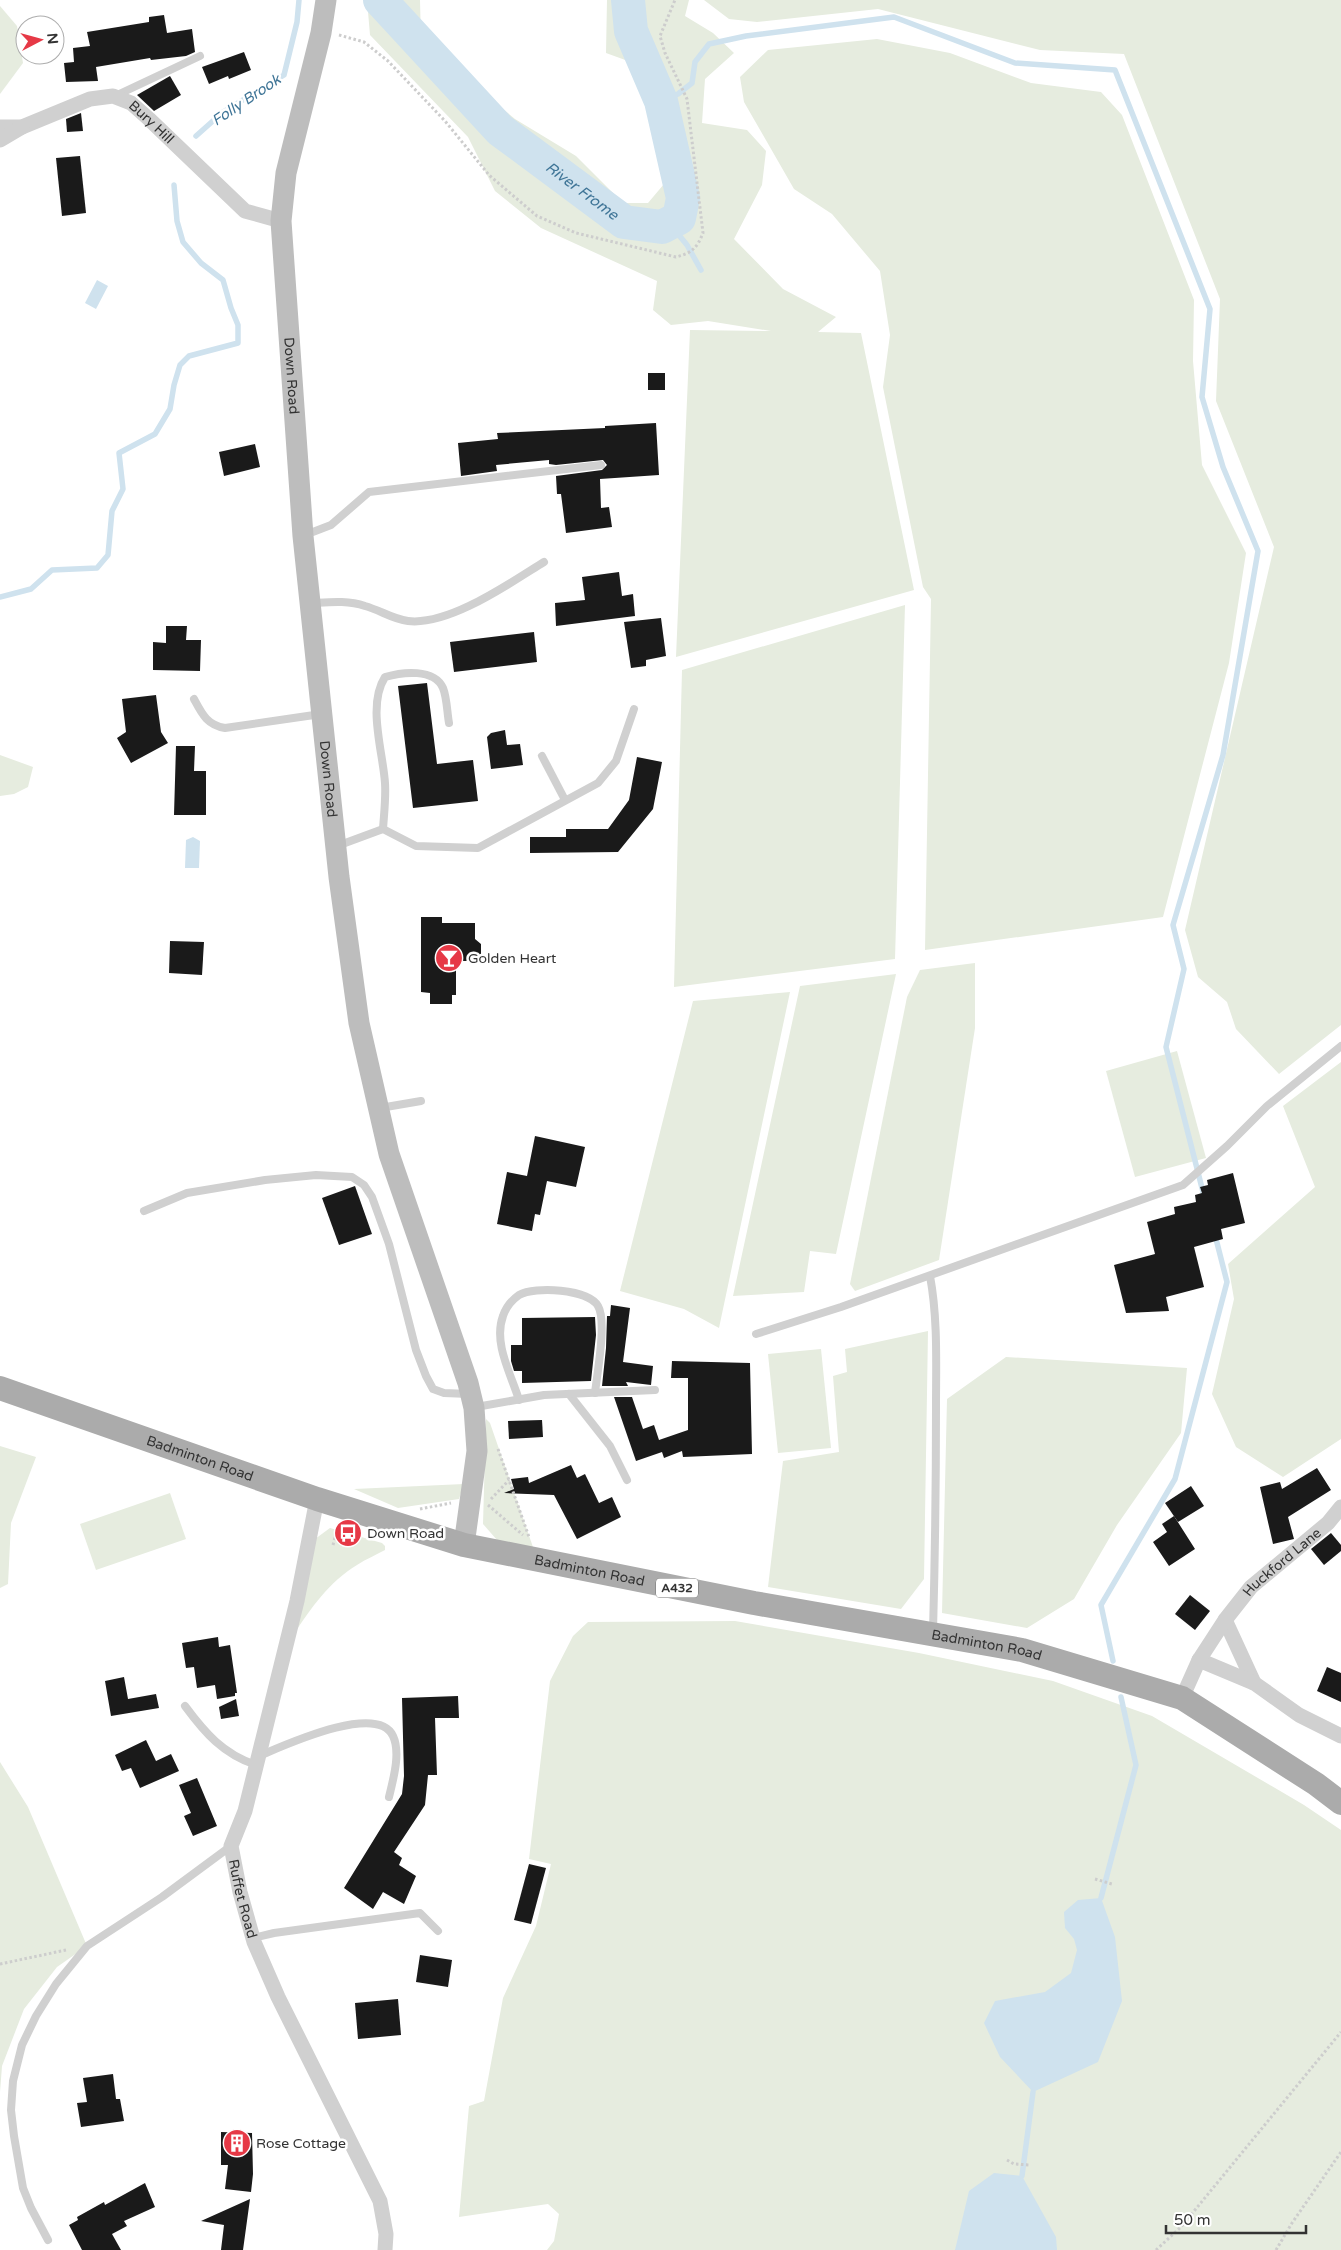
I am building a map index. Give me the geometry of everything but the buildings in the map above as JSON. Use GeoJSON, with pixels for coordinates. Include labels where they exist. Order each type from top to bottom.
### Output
{"type":"FeatureCollection","features":[{"type":"Feature","properties":{"kind":"main road","name":"Badminton Road"},"geometry":{"type":"LineString","coordinates":[[0,1388],[317,1499],[464,1545],[754,1603],[1022,1650],[1182,1698],[1316,1784],[1341,1803]]}},
{"type":"Feature","properties":{"kind":"street","name":"Down Road"},"geometry":{"type":"LineString","coordinates":[[326,1],[321,33],[286,173],[281,221],[303,536],[335,847],[359,1023],[389,1154],[472,1401],[477,1451],[464,1545]]}},
{"type":"Feature","properties":{"kind":"street","name":"Bury Hill"},"geometry":{"type":"LineString","coordinates":[[0,127],[22,127],[90,99],[113,96],[131,103],[246,211],[281,221]]}},
{"type":"Feature","properties":{"kind":"street"},"geometry":{"type":"LineString","coordinates":[[0,140],[22,127]]}},
{"type":"Feature","properties":{"kind":"street","name":"Ruffet Road"},"geometry":{"type":"LineString","coordinates":[[317,1499],[297,1601],[245,1811],[232,1846],[240,1892],[253,1938],[278,1997],[380,2201],[386,2234],[385,2250]]}},
{"type":"Feature","properties":{"kind":"street","name":"Huckford Lane"},"geometry":{"type":"LineString","coordinates":[[1182,1698],[1199,1660],[1225,1620],[1251,1587],[1328,1523],[1341,1507]]}},
{"type":"Feature","properties":{"kind":"street"},"geometry":{"type":"LineString","coordinates":[[1225,1620],[1254,1682]]}},
{"type":"Feature","properties":{"kind":"street"},"geometry":{"type":"LineString","coordinates":[[1199,1660],[1254,1682],[1299,1715],[1341,1736]]}},
{"type":"Feature","properties":{"kind":"lane"},"geometry":{"type":"LineString","coordinates":[[113,96],[200,56]]}},
{"type":"Feature","properties":{"kind":"lane"},"geometry":{"type":"LineString","coordinates":[[303,536],[331,525],[369,492],[601,465]]}},
{"type":"Feature","properties":{"kind":"lane"},"geometry":{"type":"LineString","coordinates":[[310,603],[340,601],[365,606],[394,619],[410,622],[430,620],[483,599],[544,562]]}},
{"type":"Feature","properties":{"kind":"lane"},"geometry":{"type":"LineString","coordinates":[[383,829],[385,783],[378,741],[378,704],[379,687],[385,677],[397,674],[430,675],[444,689],[449,723]]}},
{"type":"Feature","properties":{"kind":"lane"},"geometry":{"type":"LineString","coordinates":[[194,699],[206,720],[215,726],[225,728],[321,714]]}},
{"type":"Feature","properties":{"kind":"lane"},"geometry":{"type":"LineString","coordinates":[[335,847],[383,829],[416,846],[478,848],[598,783],[616,761],[634,709]]}},
{"type":"Feature","properties":{"kind":"lane"},"geometry":{"type":"LineString","coordinates":[[542,756],[565,800]]}},
{"type":"Feature","properties":{"kind":"lane"},"geometry":{"type":"LineString","coordinates":[[756,1334],[930,1276],[1183,1185],[1227,1146],[1267,1106],[1341,1046]]}},
{"type":"Feature","properties":{"kind":"lane"},"geometry":{"type":"LineString","coordinates":[[378,1108],[421,1100]]}},
{"type":"Feature","properties":{"kind":"lane"},"geometry":{"type":"LineString","coordinates":[[144,1211],[187,1192],[316,1175],[352,1177],[364,1185],[372,1197],[389,1244],[416,1350],[433,1389],[472,1401],[519,1400],[568,1394],[655,1390]]}},
{"type":"Feature","properties":{"kind":"lane"},"geometry":{"type":"LineString","coordinates":[[930,1276],[933,1294],[936,1355],[936,1516],[933,1634]]}},
{"type":"Feature","properties":{"kind":"lane"},"geometry":{"type":"LineString","coordinates":[[519,1400],[502,1348],[500,1334],[503,1316],[511,1302],[521,1294],[540,1291],[569,1292],[588,1297],[598,1306],[601,1321],[595,1393]]}},
{"type":"Feature","properties":{"kind":"lane"},"geometry":{"type":"LineString","coordinates":[[568,1394],[610,1446],[627,1480]]}},
{"type":"Feature","properties":{"kind":"lane"},"geometry":{"type":"LineString","coordinates":[[185,1706],[204,1733],[220,1747],[236,1758],[257,1761],[304,1738],[348,1724],[376,1723],[386,1728],[393,1736],[395,1749],[393,1778],[388,1797]]}},
{"type":"Feature","properties":{"kind":"lane"},"geometry":{"type":"LineString","coordinates":[[48,2240],[23,2188],[12,2110],[13,2081],[22,2045],[36,2016],[56,1984],[87,1946],[162,1897],[232,1846]]}},
{"type":"Feature","properties":{"kind":"lane"},"geometry":{"type":"LineString","coordinates":[[253,1938],[274,1933],[420,1913],[438,1932]]}},
{"type":"Feature","properties":{"kind":"path"},"geometry":{"type":"LineString","coordinates":[[321,33],[336,34],[364,42],[388,61],[445,121],[489,176],[537,216],[576,233],[676,257],[697,248],[703,233],[687,99],[665,53],[660,36],[675,0]]}},
{"type":"Feature","properties":{"kind":"path"},"geometry":{"type":"LineString","coordinates":[[495,1442],[530,1541]]}},
{"type":"Feature","properties":{"kind":"path"},"geometry":{"type":"LineString","coordinates":[[487,1504],[509,1480]]}},
{"type":"Feature","properties":{"kind":"path"},"geometry":{"type":"LineString","coordinates":[[309,1537],[329,1523],[347,1528]]}},
{"type":"Feature","properties":{"kind":"path"},"geometry":{"type":"LineString","coordinates":[[333,1545],[338,1526]]}},
{"type":"Feature","properties":{"kind":"path"},"geometry":{"type":"LineString","coordinates":[[1095,1879],[1112,1884]]}},
{"type":"Feature","properties":{"kind":"path"},"geometry":{"type":"LineString","coordinates":[[0,1964],[87,1946]]}},
{"type":"Feature","properties":{"kind":"path"},"geometry":{"type":"LineString","coordinates":[[1156,2250],[1180,2227],[1341,2032]]}},
{"type":"Feature","properties":{"kind":"path"},"geometry":{"type":"LineString","coordinates":[[1276,2250],[1292,2223],[1341,2152]]}},
{"type":"Feature","properties":{"kind":"path"},"geometry":{"type":"LineString","coordinates":[[1006,2160],[1014,2164],[1030,2165]]}},
{"type":"Feature","properties":{"kind":"shaded area"},"geometry":{"type":"Polygon","coordinates":[[[367,0],[420,0],[421,41],[515,119],[576,156],[623,203],[648,203],[664,184],[654,124],[675,113],[661,73],[606,53],[607,0],[689,0],[685,16],[713,33],[734,53],[705,79],[702,123],[747,130],[766,151],[762,185],[734,239],[783,289],[836,317],[818,332],[861,333],[914,590],[676,657],[690,330],[771,331],[708,321],[671,325],[653,310],[657,281],[541,228],[495,191],[468,137],[370,35],[367,0]]]}},
{"type":"Feature","properties":{"kind":"shaded area"},"geometry":{"type":"Polygon","coordinates":[[[704,0],[1341,0],[1341,1025],[1279,1074],[1236,1029],[1227,1002],[1198,977],[1185,930],[1274,547],[1216,401],[1220,299],[1124,54],[1040,50],[878,9],[757,22],[729,19],[704,0]]]}},
{"type":"Feature","properties":{"kind":"shaded area"},"geometry":{"type":"Polygon","coordinates":[[[0,6],[15,24],[15,65],[22,65],[0,94],[0,6]]]}},
{"type":"Feature","properties":{"kind":"shaded area"},"geometry":{"type":"Polygon","coordinates":[[[877,39],[950,53],[1031,83],[1101,92],[1122,115],[1194,300],[1193,361],[1202,465],[1246,553],[1229,663],[1163,917],[925,950],[931,599],[923,587],[883,387],[890,335],[880,271],[832,214],[794,189],[744,102],[740,77],[768,50],[877,39]]]}},
{"type":"Feature","properties":{"kind":"shaded area"},"geometry":{"type":"Polygon","coordinates":[[[905,605],[895,959],[674,987],[682,670],[905,605]]]}},
{"type":"Feature","properties":{"kind":"shaded area"},"geometry":{"type":"Polygon","coordinates":[[[0,755],[33,767],[28,787],[14,794],[0,796],[0,755]]]}},
{"type":"Feature","properties":{"kind":"shaded area"},"geometry":{"type":"Polygon","coordinates":[[[975,963],[975,1028],[939,1260],[855,1291],[850,1284],[907,997],[920,970],[975,963]]]}},
{"type":"Feature","properties":{"kind":"shaded area"},"geometry":{"type":"Polygon","coordinates":[[[896,974],[836,1254],[810,1251],[804,1292],[733,1296],[800,986],[896,974]]]}},
{"type":"Feature","properties":{"kind":"shaded area"},"geometry":{"type":"Polygon","coordinates":[[[790,992],[719,1328],[684,1309],[620,1291],[693,1001],[790,992]]]}},
{"type":"Feature","properties":{"kind":"shaded area"},"geometry":{"type":"Polygon","coordinates":[[[1177,1051],[1206,1158],[1135,1177],[1106,1071],[1177,1051]]]}},
{"type":"Feature","properties":{"kind":"shaded area"},"geometry":{"type":"Polygon","coordinates":[[[1341,1062],[1341,1439],[1283,1477],[1236,1447],[1212,1394],[1234,1299],[1228,1264],[1315,1187],[1283,1106],[1341,1062]]]}},
{"type":"Feature","properties":{"kind":"shaded area"},"geometry":{"type":"Polygon","coordinates":[[[928,1331],[924,1579],[901,1609],[768,1587],[783,1461],[839,1452],[833,1376],[847,1372],[845,1349],[928,1331]]]}},
{"type":"Feature","properties":{"kind":"shaded area"},"geometry":{"type":"Polygon","coordinates":[[[821,1349],[831,1448],[778,1453],[768,1354],[821,1349]]]}},
{"type":"Feature","properties":{"kind":"shaded area"},"geometry":{"type":"Polygon","coordinates":[[[1006,1357],[1187,1368],[1181,1433],[1117,1525],[1074,1599],[1027,1628],[942,1613],[947,1399],[1006,1357]]]}},
{"type":"Feature","properties":{"kind":"shaded area"},"geometry":{"type":"Polygon","coordinates":[[[486,1419],[490,1423],[534,1550],[497,1540],[483,1524],[486,1419]]]}},
{"type":"Feature","properties":{"kind":"shaded area"},"geometry":{"type":"Polygon","coordinates":[[[0,1446],[36,1457],[11,1523],[8,1584],[0,1588],[0,1446]]]}},
{"type":"Feature","properties":{"kind":"shaded area"},"geometry":{"type":"Polygon","coordinates":[[[464,1484],[459,1499],[398,1508],[354,1489],[464,1484]]]}},
{"type":"Feature","properties":{"kind":"shaded area"},"geometry":{"type":"Polygon","coordinates":[[[170,1493],[186,1539],[96,1570],[80,1524],[170,1493]]]}},
{"type":"Feature","properties":{"kind":"shaded area"},"geometry":{"type":"Polygon","coordinates":[[[330,1528],[382,1543],[385,1546],[385,1550],[360,1563],[329,1587],[294,1634],[315,1539],[330,1528]]]}},
{"type":"Feature","properties":{"kind":"shaded area"},"geometry":{"type":"Polygon","coordinates":[[[735,1621],[919,1653],[1053,1681],[1152,1716],[1304,1805],[1341,1830],[1341,2250],[547,2250],[554,2241],[559,2214],[548,2204],[459,2217],[469,2106],[484,2101],[503,1998],[536,1926],[551,1864],[529,1859],[550,1681],[573,1636],[588,1622],[735,1621]]]}},
{"type":"Feature","properties":{"kind":"shaded area"},"geometry":{"type":"Polygon","coordinates":[[[0,1762],[28,1807],[87,1946],[57,1967],[24,2009],[2,2066],[0,2092],[0,1762]]]}},
{"type":"Feature","properties":{"kind":"water"},"geometry":{"type":"Polygon","coordinates":[[[97,280],[108,286],[96,309],[85,303],[97,280]]]}},
{"type":"Feature","properties":{"kind":"water"},"geometry":{"type":"Polygon","coordinates":[[[193,837],[200,841],[199,868],[185,868],[186,840],[193,837]]]}},
{"type":"Feature","properties":{"kind":"water"},"geometry":{"type":"Polygon","coordinates":[[[1101,1898],[1115,1937],[1122,2001],[1098,2062],[1033,2092],[1000,2057],[984,2023],[995,2001],[1045,1992],[1071,1973],[1077,1950],[1074,1939],[1065,1928],[1064,1912],[1078,1900],[1101,1898]]]}},
{"type":"Feature","properties":{"kind":"water"},"geometry":{"type":"Polygon","coordinates":[[[994,2173],[1022,2176],[1056,2237],[1057,2250],[955,2250],[969,2191],[994,2173]]]}},
{"type":"Feature","properties":{"kind":"waterway","name":"Folly Brook"},"geometry":{"type":"LineString","coordinates":[[196,136],[223,112],[284,75],[297,22],[299,0]]}},
{"type":"Feature","properties":{"kind":"waterway","name":"River Frome"},"geometry":{"type":"LineString","coordinates":[[380,0],[500,130],[624,222],[662,227],[679,218],[683,198],[661,101],[631,31],[628,0]]}},
{"type":"Feature","properties":{"kind":"waterway"},"geometry":{"type":"LineString","coordinates":[[661,101],[678,94],[692,83],[695,62],[709,44],[746,36],[894,17],[1015,63],[1115,70],[1210,309],[1202,397],[1223,467],[1258,551],[1223,755],[1173,925],[1184,969],[1166,1047],[1203,1192]]}},
{"type":"Feature","properties":{"kind":"waterway","name":"Folly Brook"},"geometry":{"type":"LineString","coordinates":[[0,597],[31,589],[52,570],[97,568],[108,555],[112,511],[123,489],[119,453],[155,434],[170,409],[180,365],[189,356],[238,343],[238,325],[223,280],[201,263],[183,242],[177,221],[174,185]]}},
{"type":"Feature","properties":{"kind":"waterway"},"geometry":{"type":"LineString","coordinates":[[669,223],[687,245],[701,270]]}},
{"type":"Feature","properties":{"kind":"waterway"},"geometry":{"type":"LineString","coordinates":[[1113,1661],[1101,1605],[1175,1479],[1227,1282],[1215,1235]]}},
{"type":"Feature","properties":{"kind":"waterway"},"geometry":{"type":"LineString","coordinates":[[1101,1898],[1136,1765],[1121,1697]]}},
{"type":"Feature","properties":{"kind":"waterway"},"geometry":{"type":"LineString","coordinates":[[1022,2176],[1033,2092]]}},
{"type":"Feature","properties":{"kind":"place","name":"Golden Heart"},"geometry":{"type":"Point","coordinates":[449,958]}},
{"type":"Feature","properties":{"kind":"place","name":"Down Road"},"geometry":{"type":"Point","coordinates":[348,1533]}},
{"type":"Feature","properties":{"kind":"place","name":"Rose Cottage"},"geometry":{"type":"Point","coordinates":[237,2143]}}]}
